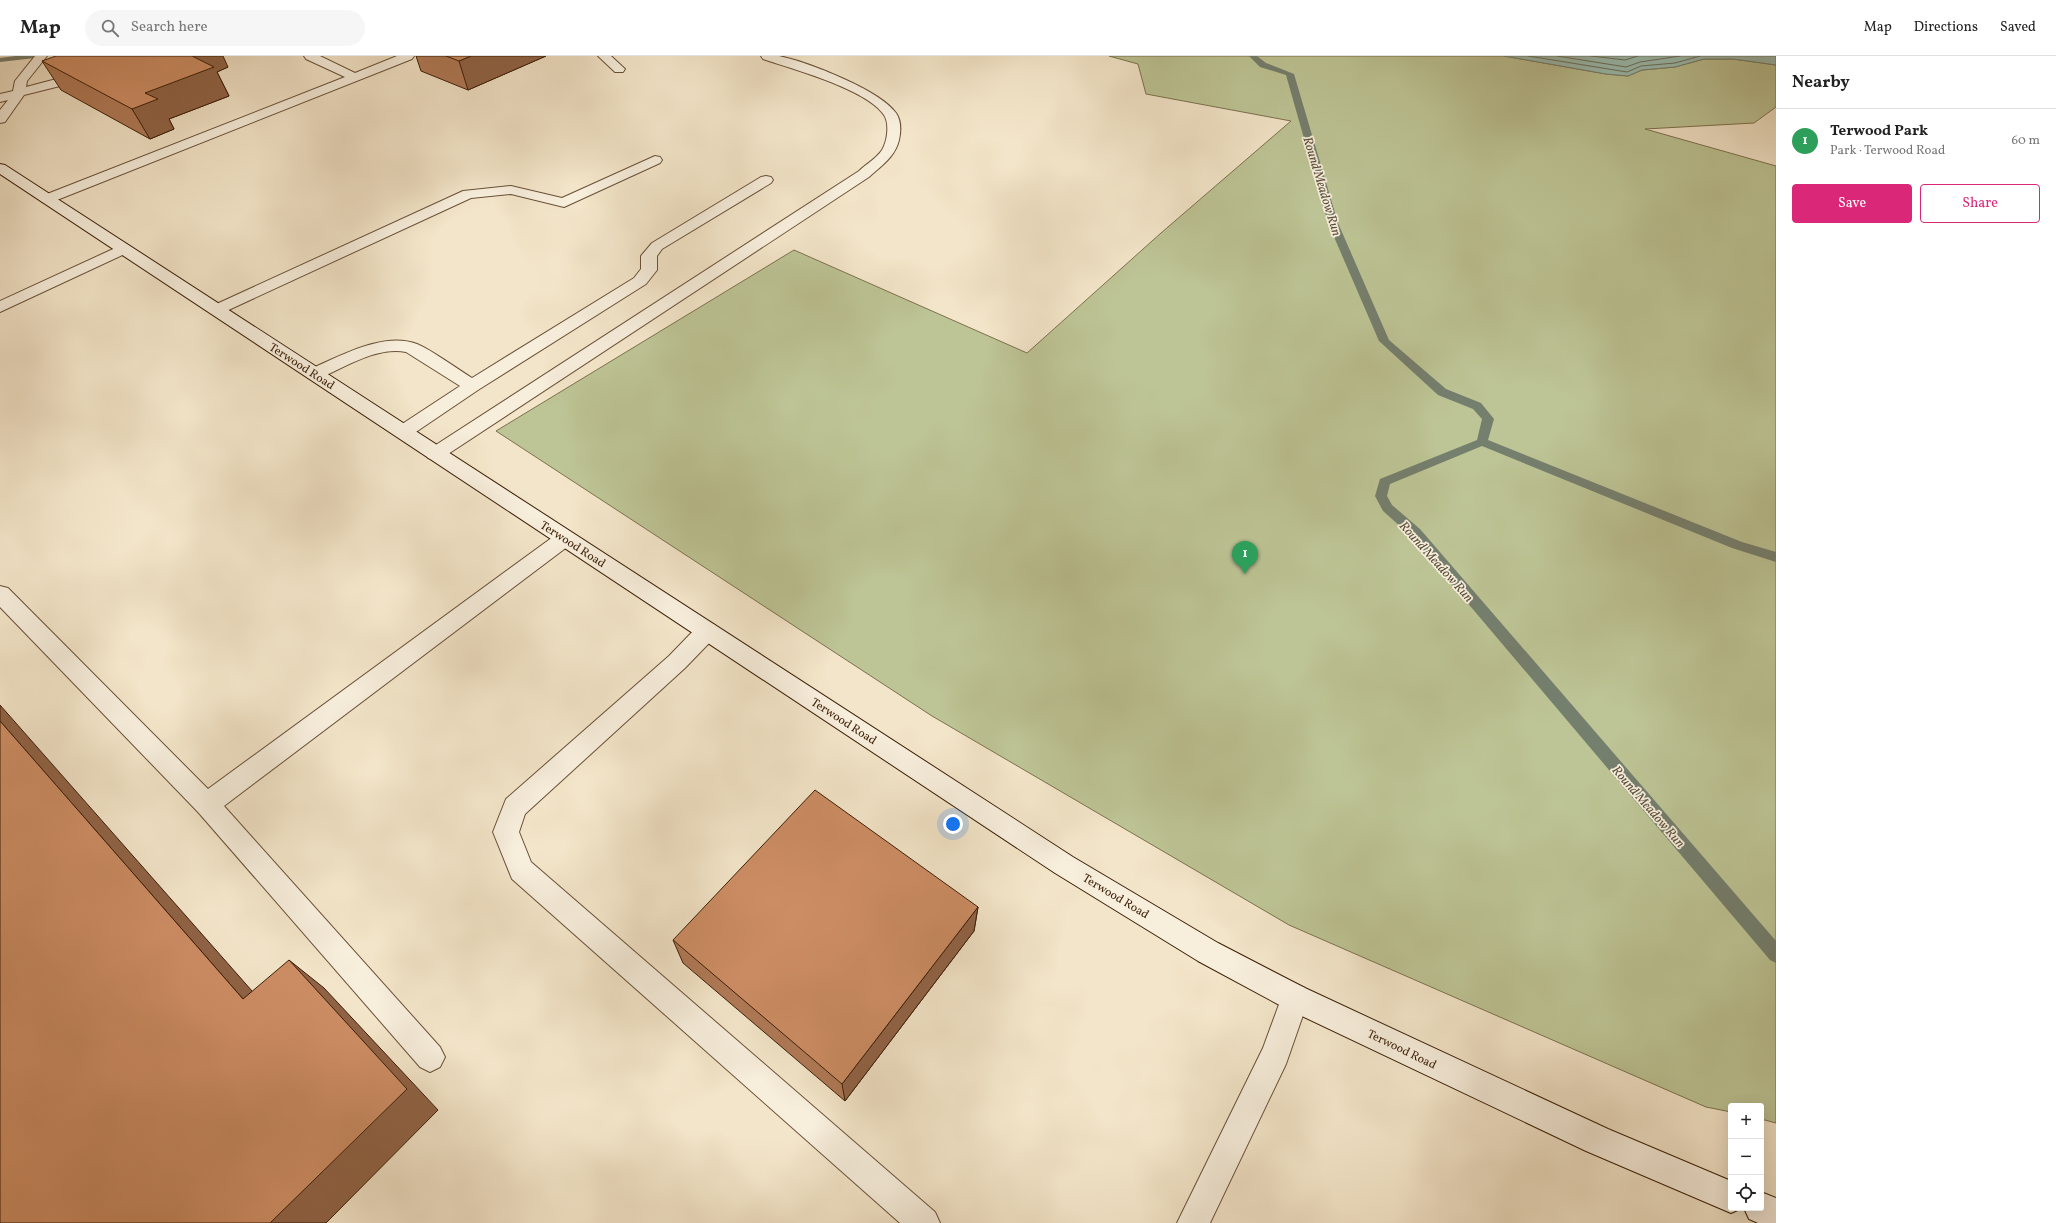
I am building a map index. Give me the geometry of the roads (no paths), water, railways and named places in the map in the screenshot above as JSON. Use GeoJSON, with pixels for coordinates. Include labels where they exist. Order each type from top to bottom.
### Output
{"type":"FeatureCollection","features":[{"type":"Feature","properties":{"kind":"street"},"geometry":{"type":"LineString","coordinates":[[0,98],[68,80],[136,56]]}},
{"type":"Feature","properties":{"kind":"street"},"geometry":{"type":"LineString","coordinates":[[310,56],[356,77]]}},
{"type":"Feature","properties":{"kind":"street"},"geometry":{"type":"LineString","coordinates":[[47,199],[408,56]]}},
{"type":"Feature","properties":{"kind":"street"},"geometry":{"type":"LineString","coordinates":[[604,56],[620,69]]}},
{"type":"Feature","properties":{"kind":"street"},"geometry":{"type":"LineString","coordinates":[[435,454],[864,174],[887,153],[894,134],[891,115],[877,100],[846,85],[767,56]]}},
{"type":"Feature","properties":{"kind":"street"},"geometry":{"type":"LineString","coordinates":[[0,119],[19,94],[21,81],[39,59]]}},
{"type":"Feature","properties":{"kind":"street"},"geometry":{"type":"LineString","coordinates":[[216,310],[468,194],[511,190],[564,203],[655,160]]}},
{"type":"Feature","properties":{"kind":"street","name":"Terwood Road"},"geometry":{"type":"LineString","coordinates":[[0,168],[564,539],[1064,865],[1208,952],[1295,998],[1596,1140],[1728,1196]]}},
{"type":"Feature","properties":{"kind":"street"},"geometry":{"type":"LineString","coordinates":[[403,432],[472,386],[640,281],[649,270],[649,256],[657,246],[766,180]]}},
{"type":"Feature","properties":{"kind":"street"},"geometry":{"type":"LineString","coordinates":[[0,307],[124,249]]}},
{"type":"Feature","properties":{"kind":"street"},"geometry":{"type":"LineString","coordinates":[[314,374],[359,355],[386,346],[397,345],[411,348],[472,386]]}},
{"type":"Feature","properties":{"kind":"street"},"geometry":{"type":"LineString","coordinates":[[207,804],[564,539]]}},
{"type":"Feature","properties":{"kind":"street"},"geometry":{"type":"LineString","coordinates":[[0,594],[207,804],[430,1057]]}},
{"type":"Feature","properties":{"kind":"street"},"geometry":{"type":"LineString","coordinates":[[707,632],[677,662],[515,807],[506,832],[521,870],[924,1223]]}},
{"type":"Feature","properties":{"kind":"street"},"geometry":{"type":"LineString","coordinates":[[1192,1223],[1276,1054],[1295,998]]}},
{"type":"Feature","properties":{"kind":"street"},"geometry":{"type":"LineString","coordinates":[[1764,1210],[1776,1214]]}},
{"type":"Feature","properties":{"kind":"water"},"geometry":{"type":"Polygon","coordinates":[[[1504,56],[1776,56],[1776,65],[1733,59],[1704,59],[1675,67],[1642,70],[1628,76],[1606,74],[1504,56]]]}},
{"type":"Feature","properties":{"kind":"waterway"},"geometry":{"type":"LineString","coordinates":[[0,60],[35,56]]}},
{"type":"Feature","properties":{"kind":"waterway","name":"Round Meadow Run"},"geometry":{"type":"LineString","coordinates":[[1253,56],[1263,65],[1290,74],[1333,223],[1384,341],[1442,392],[1477,406],[1488,419],[1482,442]]}},
{"type":"Feature","properties":{"kind":"waterway"},"geometry":{"type":"LineString","coordinates":[[1482,442],[1737,545],[1776,557]]}},
{"type":"Feature","properties":{"kind":"waterway","name":"Round Meadow Run"},"geometry":{"type":"LineString","coordinates":[[1482,442],[1384,482],[1381,496],[1387,508],[1415,532],[1776,954]]}},
{"type":"Feature","properties":{"kind":"place","name":"Terwood Park"},"geometry":{"type":"Point","coordinates":[1245,574]}}]}
